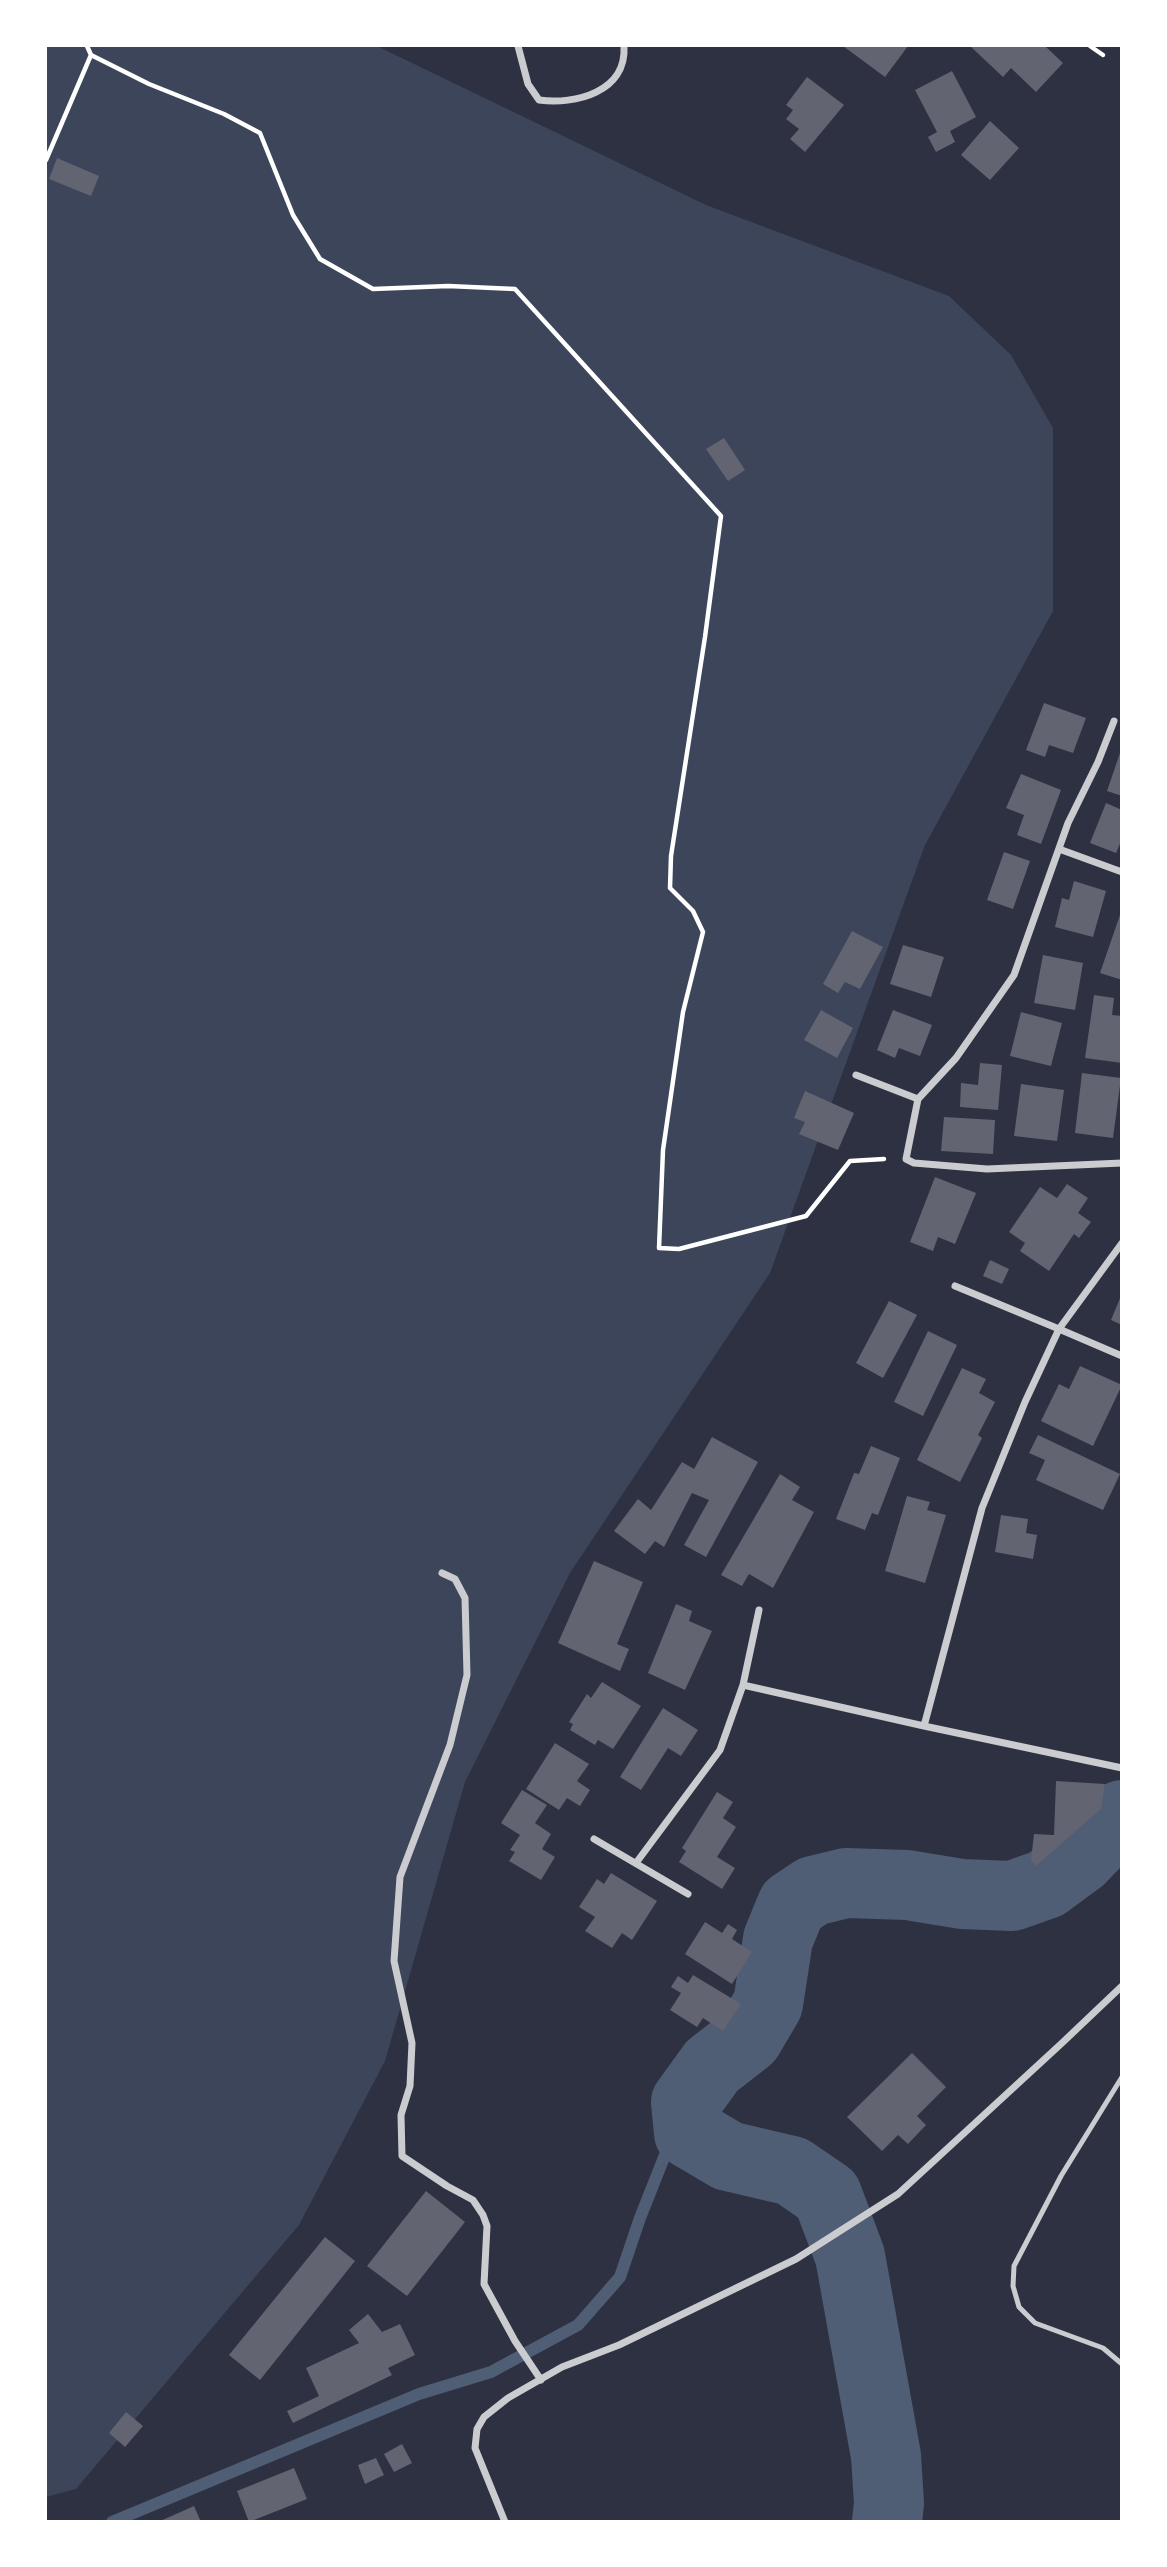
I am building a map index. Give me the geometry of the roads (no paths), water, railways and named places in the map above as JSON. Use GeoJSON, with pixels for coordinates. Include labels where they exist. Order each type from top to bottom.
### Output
{"type":"FeatureCollection","features":[{"type":"Feature","properties":{"kind":"street"},"geometry":{"type":"LineString","coordinates":[[518,46],[528,84],[538,100],[556,102],[578,100],[597,93],[615,77],[625,57],[624,46]]}},
{"type":"Feature","properties":{"kind":"street"},"geometry":{"type":"LineString","coordinates":[[1114,721],[1098,762],[1068,822],[1014,975],[956,1058],[918,1099],[906,1159],[914,1163],[987,1169],[1122,1163]]}},
{"type":"Feature","properties":{"kind":"street"},"geometry":{"type":"LineString","coordinates":[[1059,849],[1122,872]]}},
{"type":"Feature","properties":{"kind":"street"},"geometry":{"type":"LineString","coordinates":[[856,1075],[918,1099]]}},
{"type":"Feature","properties":{"kind":"street"},"geometry":{"type":"LineString","coordinates":[[924,1726],[982,1508],[1025,1402],[1059,1329],[1122,1243]]}},
{"type":"Feature","properties":{"kind":"street"},"geometry":{"type":"LineString","coordinates":[[955,1286],[1122,1356]]}},
{"type":"Feature","properties":{"kind":"street"},"geometry":{"type":"LineString","coordinates":[[442,1573],[455,1579],[464,1598],[467,1675],[450,1745],[400,1877],[394,1961],[412,2043],[410,2086],[401,2115],[402,2157],[473,2200],[483,2215],[487,2226],[485,2284],[515,2341],[541,2379]]}},
{"type":"Feature","properties":{"kind":"street"},"geometry":{"type":"LineString","coordinates":[[636,1863],[720,1750],[743,1685],[760,1610]]}},
{"type":"Feature","properties":{"kind":"street"},"geometry":{"type":"LineString","coordinates":[[743,1685],[1122,1768]]}},
{"type":"Feature","properties":{"kind":"street"},"geometry":{"type":"LineString","coordinates":[[594,1839],[688,1894]]}},
{"type":"Feature","properties":{"kind":"street"},"geometry":{"type":"LineString","coordinates":[[505,2522],[475,2448],[477,2429],[485,2417],[508,2398],[562,2367],[619,2345],[796,2259],[898,2194],[1122,1986]]}},
{"type":"Feature","properties":{"kind":"lane"},"geometry":{"type":"LineString","coordinates":[[1122,2077],[1061,2176],[1014,2266],[1013,2286],[1019,2307],[1035,2323],[1103,2348],[1122,2364]]}},
{"type":"Feature","properties":{"kind":"waterway"},"geometry":{"type":"LineString","coordinates":[[887,2522],[889,2503],[886,2456],[850,2256],[827,2195],[792,2171],[728,2156],[689,2133],[686,2102],[712,2066],[748,2038],[768,2004],[778,1939],[792,1905],[813,1891],[846,1883],[907,1885],[962,1894],[1012,1896],[1046,1884],[1080,1859],[1122,1815]]}},
{"type":"Feature","properties":{"kind":"waterway"},"geometry":{"type":"LineString","coordinates":[[112,2522],[419,2394],[491,2372],[578,2325],[620,2277],[640,2218],[686,2102]]}}]}
